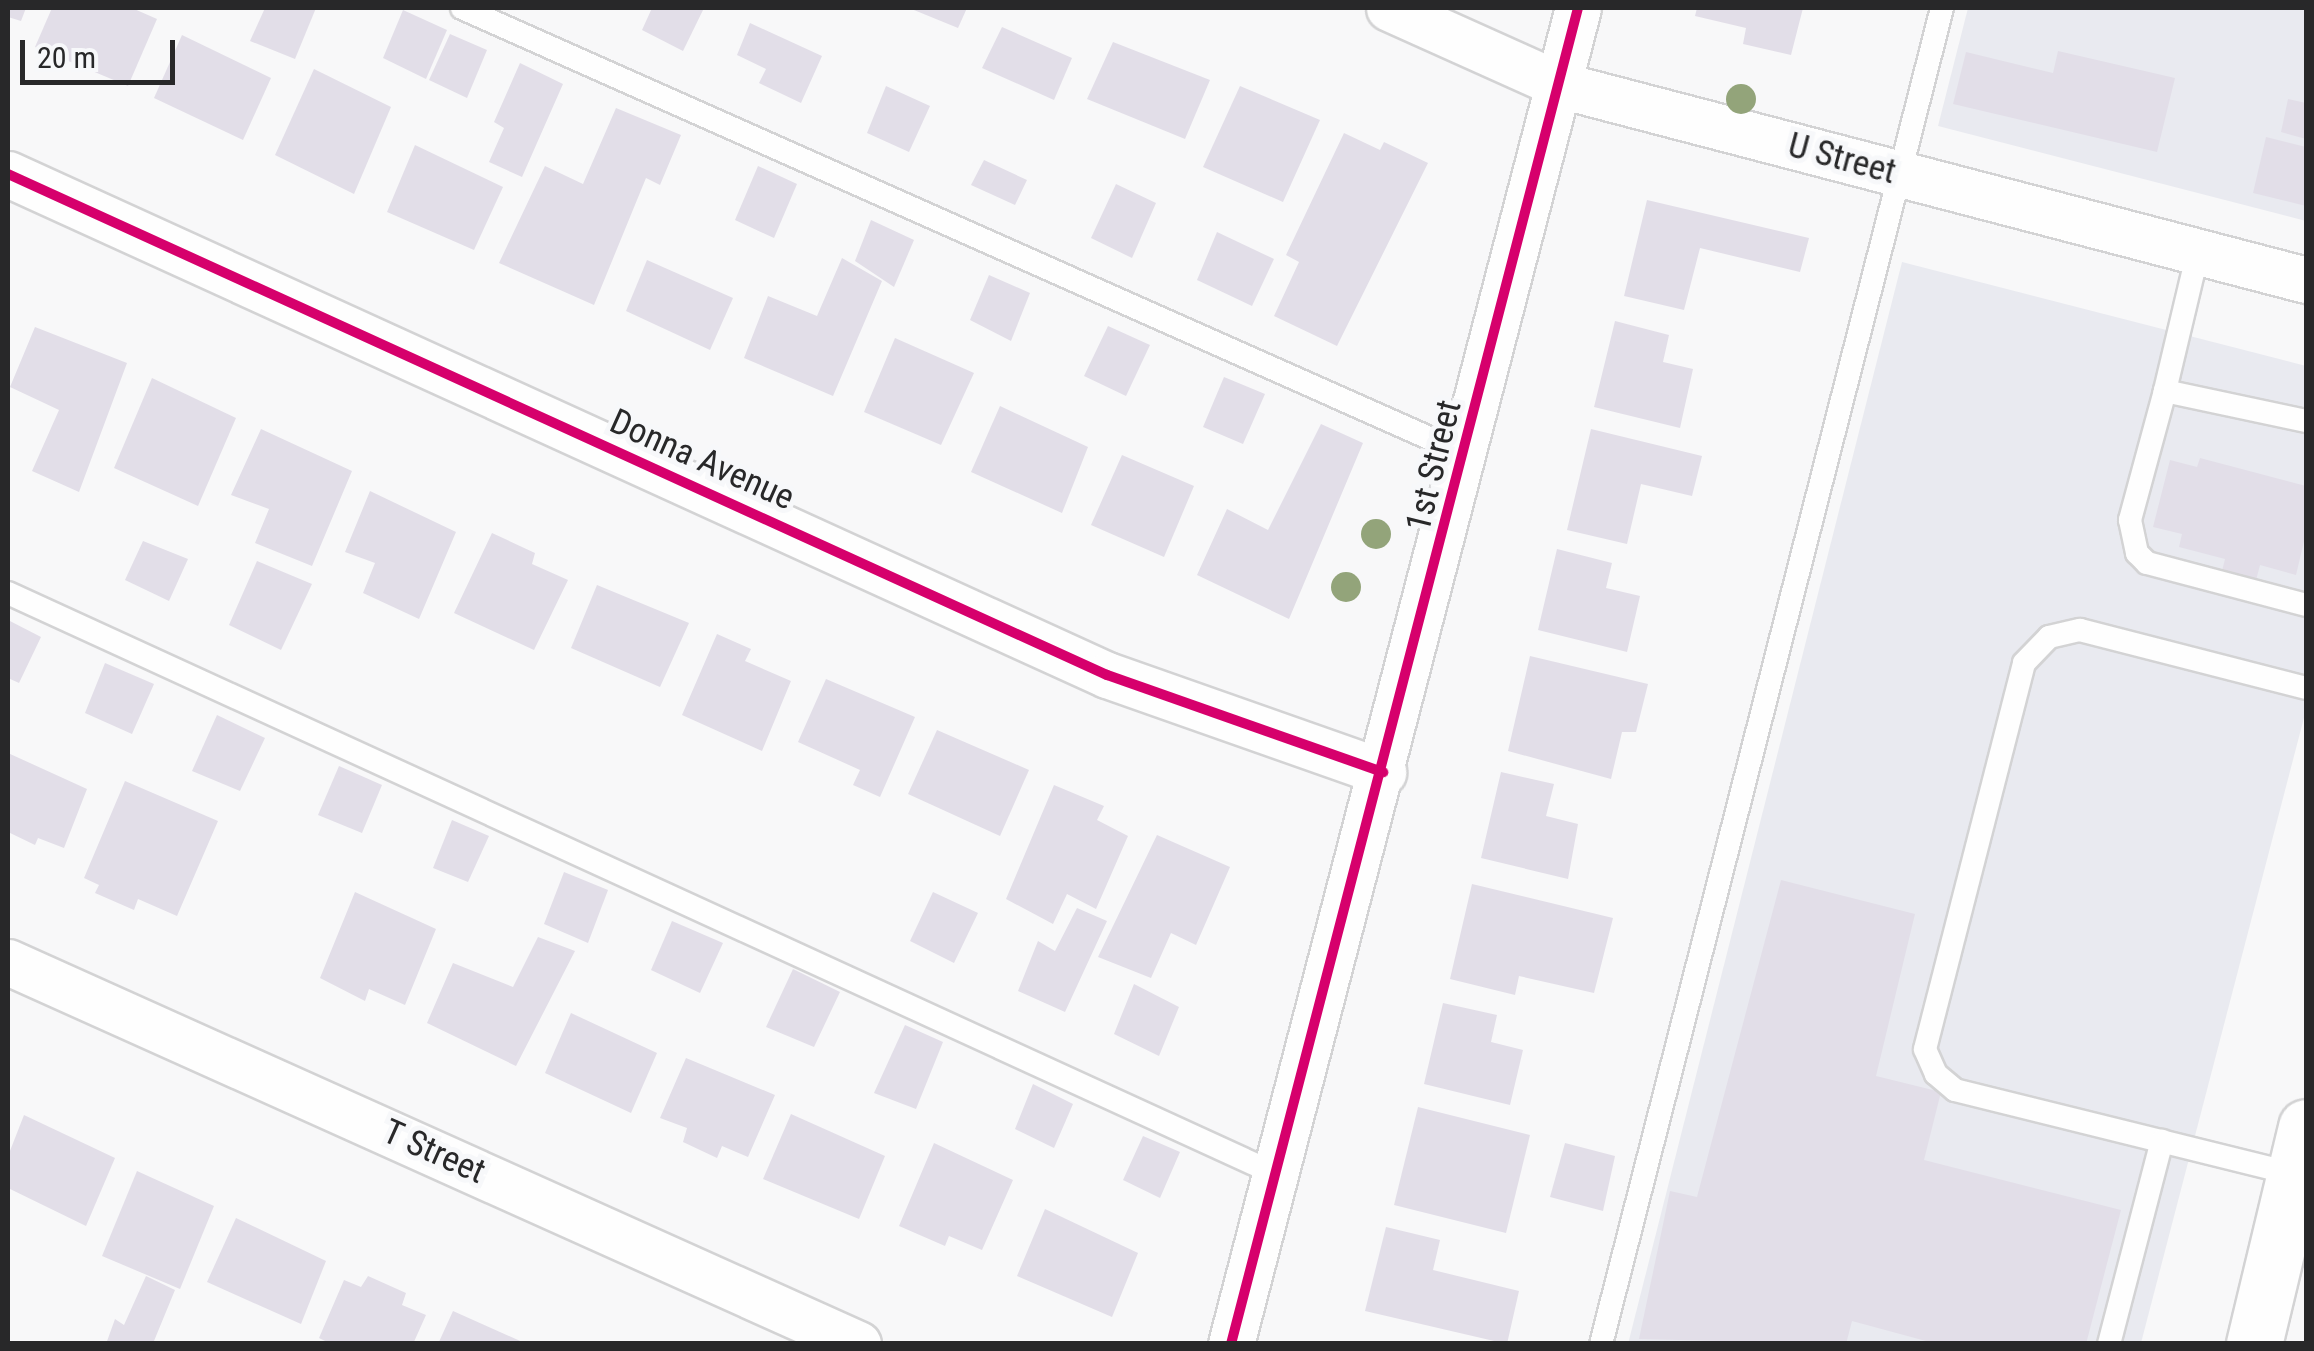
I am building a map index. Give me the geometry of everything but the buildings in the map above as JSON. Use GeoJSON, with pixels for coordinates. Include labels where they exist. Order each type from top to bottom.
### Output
{"type":"FeatureCollection","features":[{"type":"Feature","properties":{"kind":"main road"},"geometry":{"type":"LineString","coordinates":[[2254,1344],[2301,1150]]}},
{"type":"Feature","properties":{"kind":"street","name":"U Street"},"geometry":{"type":"LineString","coordinates":[[1389,8],[1560,85],[2306,280]]}},
{"type":"Feature","properties":{"kind":"street","name":"1st Street"},"geometry":{"type":"LineString","coordinates":[[1231,1344],[1383,772],[1578,8]]}},
{"type":"Feature","properties":{"kind":"street","name":"Donna Avenue"},"geometry":{"type":"LineString","coordinates":[[8,174],[1107,675],[1383,772]]}},
{"type":"Feature","properties":{"kind":"street","name":"T Street"},"geometry":{"type":"LineString","coordinates":[[8,962],[858,1344]]}},
{"type":"Feature","properties":{"kind":"lane"},"geometry":{"type":"LineString","coordinates":[[462,8],[1465,454]]}},
{"type":"Feature","properties":{"kind":"lane"},"geometry":{"type":"LineString","coordinates":[[1602,1344],[1942,8]]}},
{"type":"Feature","properties":{"kind":"lane"},"geometry":{"type":"LineString","coordinates":[[2198,252],[2130,520],[2137,553],[2147,563],[2304,604]]}},
{"type":"Feature","properties":{"kind":"lane"},"geometry":{"type":"LineString","coordinates":[[2165,391],[2306,421]]}},
{"type":"Feature","properties":{"kind":"lane"},"geometry":{"type":"LineString","coordinates":[[2188,574],[2201,564],[2222,568]]}},
{"type":"Feature","properties":{"kind":"lane"},"geometry":{"type":"LineString","coordinates":[[2257,578],[2286,587],[2304,604]]}},
{"type":"Feature","properties":{"kind":"lane"},"geometry":{"type":"LineString","coordinates":[[8,593],[1276,1174]]}},
{"type":"Feature","properties":{"kind":"lane"},"geometry":{"type":"LineString","coordinates":[[2301,1150],[2162,1141],[1955,1090],[1936,1074],[1926,1049],[2024,662],[2049,637],[2080,630],[2306,688]]}},
{"type":"Feature","properties":{"kind":"lane"},"geometry":{"type":"LineString","coordinates":[[2110,1344],[2162,1141]]}},
{"type":"Feature","properties":{"kind":"shaded area"},"geometry":{"type":"Polygon","coordinates":[[[1968,8],[2306,8],[2306,221],[1938,126],[1968,8]]]}},
{"type":"Feature","properties":{"kind":"shaded area"},"geometry":{"type":"Polygon","coordinates":[[[1902,262],[2306,366],[2306,710],[2141,1343],[1628,1344],[1902,262]]]}},
{"type":"Feature","properties":{"kind":"cycle path"},"geometry":{"type":"LineString","coordinates":[[1231,1344],[1578,8]]}},
{"type":"Feature","properties":{"kind":"cycle path"},"geometry":{"type":"LineString","coordinates":[[8,174],[1107,675],[1383,772]]}}]}
